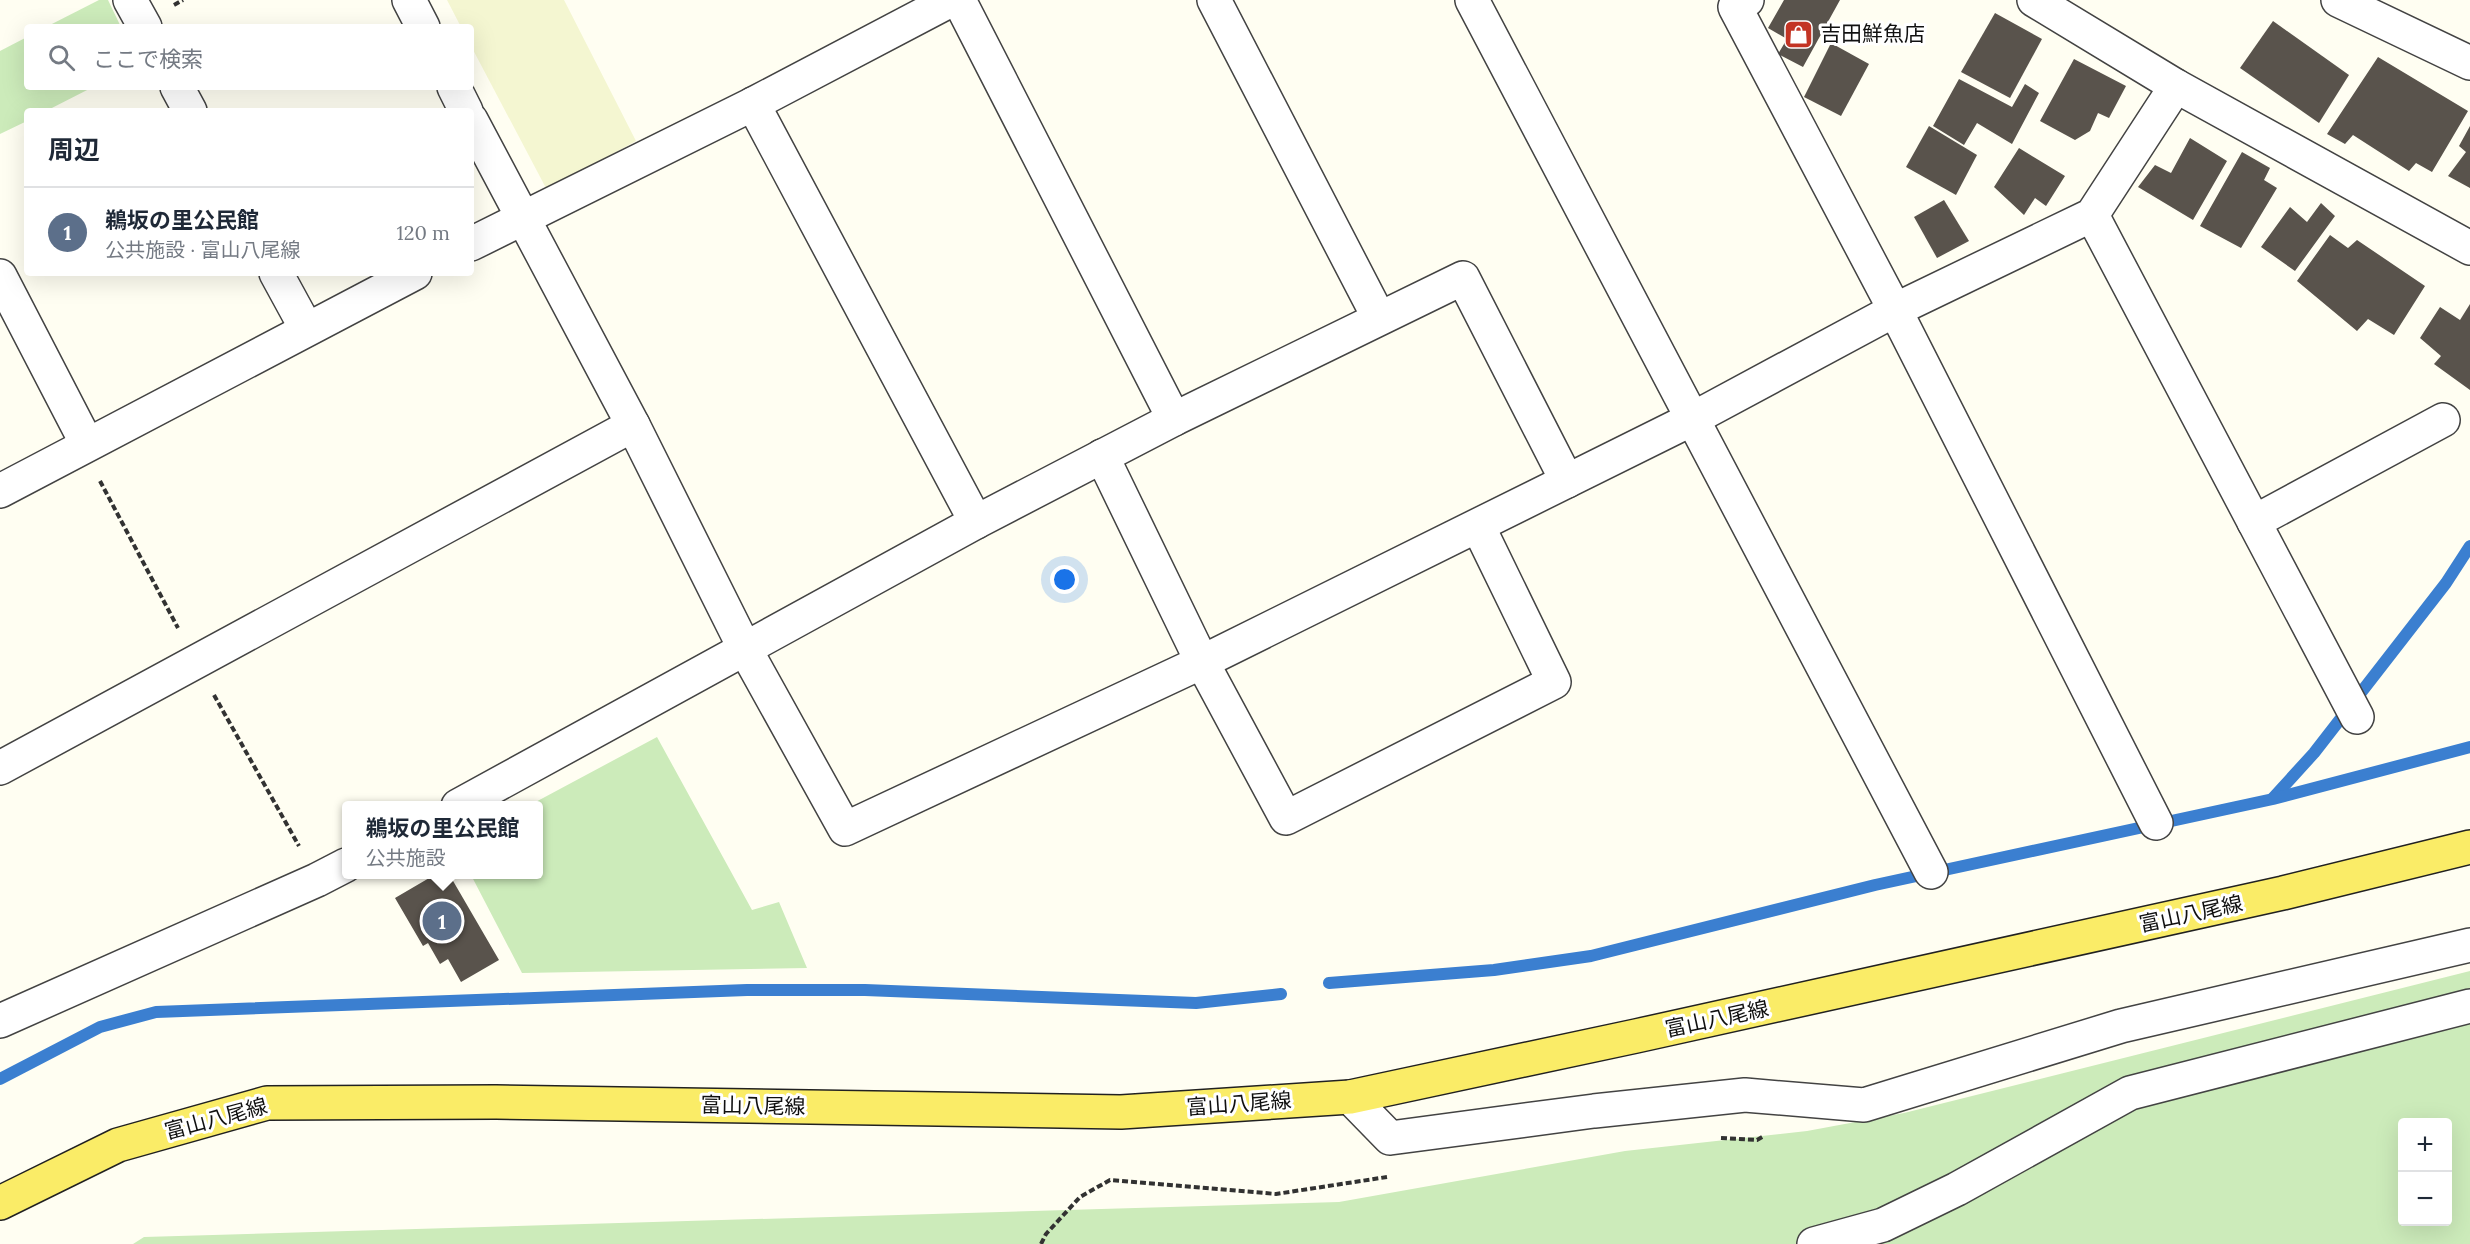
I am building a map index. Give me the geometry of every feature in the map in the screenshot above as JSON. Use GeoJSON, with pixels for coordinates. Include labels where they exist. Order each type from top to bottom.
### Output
{"type":"FeatureCollection","features":[{"type":"Feature","properties":{"kind":"main road","name":"富山八尾線"},"geometry":{"type":"LineString","coordinates":[[0,1203],[118,1145],[267,1103],[496,1102],[1121,1112],[1350,1097],[2283,893],[2470,847]]}},
{"type":"Feature","properties":{"kind":"street"},"geometry":{"type":"LineString","coordinates":[[130,0],[143,24]]}},
{"type":"Feature","properties":{"kind":"street"},"geometry":{"type":"LineString","coordinates":[[409,0],[421,24]]}},
{"type":"Feature","properties":{"kind":"street"},"geometry":{"type":"LineString","coordinates":[[474,242],[753,104],[951,0]]}},
{"type":"Feature","properties":{"kind":"street"},"geometry":{"type":"LineString","coordinates":[[959,0],[1174,419]]}},
{"type":"Feature","properties":{"kind":"street"},"geometry":{"type":"LineString","coordinates":[[1214,0],[1379,318]]}},
{"type":"Feature","properties":{"kind":"street"},"geometry":{"type":"LineString","coordinates":[[1472,0],[1931,872]]}},
{"type":"Feature","properties":{"kind":"street"},"geometry":{"type":"LineString","coordinates":[[1747,0],[1735,7],[1895,310],[2157,823]]}},
{"type":"Feature","properties":{"kind":"street"},"geometry":{"type":"LineString","coordinates":[[2338,0],[2470,63]]}},
{"type":"Feature","properties":{"kind":"street"},"geometry":{"type":"LineString","coordinates":[[2042,2],[2176,86],[2470,248]]}},
{"type":"Feature","properties":{"kind":"street"},"geometry":{"type":"LineString","coordinates":[[474,126],[633,425],[745,649],[845,829],[1202,662],[1694,418],[1895,310],[2092,215],[2176,86]]}},
{"type":"Feature","properties":{"kind":"street"},"geometry":{"type":"LineString","coordinates":[[179,90],[188,108]]}},
{"type":"Feature","properties":{"kind":"street"},"geometry":{"type":"LineString","coordinates":[[456,90],[464,108]]}},
{"type":"Feature","properties":{"kind":"street"},"geometry":{"type":"LineString","coordinates":[[753,104],[976,522]]}},
{"type":"Feature","properties":{"kind":"street"},"geometry":{"type":"LineString","coordinates":[[2092,215],[2357,717]]}},
{"type":"Feature","properties":{"kind":"street"},"geometry":{"type":"LineString","coordinates":[[0,276],[87,444]]}},
{"type":"Feature","properties":{"kind":"street"},"geometry":{"type":"LineString","coordinates":[[278,276],[306,328]]}},
{"type":"Feature","properties":{"kind":"street"},"geometry":{"type":"LineString","coordinates":[[0,491],[306,328],[409,276]]}},
{"type":"Feature","properties":{"kind":"street"},"geometry":{"type":"LineString","coordinates":[[467,801],[976,522],[1174,419],[1463,278],[1567,481]]}},
{"type":"Feature","properties":{"kind":"street"},"geometry":{"type":"LineString","coordinates":[[2254,522],[2443,420]]}},
{"type":"Feature","properties":{"kind":"street"},"geometry":{"type":"LineString","coordinates":[[0,768],[633,425]]}},
{"type":"Feature","properties":{"kind":"street"},"geometry":{"type":"LineString","coordinates":[[1102,456],[1202,662],[1286,818],[1554,682],[1478,526]]}},
{"type":"Feature","properties":{"kind":"street"},"geometry":{"type":"LineString","coordinates":[[0,1021],[342,867]]}},
{"type":"Feature","properties":{"kind":"street"},"geometry":{"type":"LineString","coordinates":[[1350,1097],[1390,1138],[1594,1111],[1745,1095],[1864,1105],[2121,1026],[2470,945]]}},
{"type":"Feature","properties":{"kind":"street"},"geometry":{"type":"LineString","coordinates":[[1814,1244],[1883,1225],[1957,1189],[2130,1093],[2470,1006]]}},
{"type":"Feature","properties":{"kind":"green space"},"geometry":{"type":"Polygon","coordinates":[[[99,0],[108,0],[120,24],[52,24],[99,0]]]}},
{"type":"Feature","properties":{"kind":"green space"},"geometry":{"type":"Polygon","coordinates":[[[447,0],[564,0],[636,141],[547,190],[474,52],[474,24],[459,24],[447,0]]]}},
{"type":"Feature","properties":{"kind":"green space"},"geometry":{"type":"Polygon","coordinates":[[[24,39],[24,90],[87,90],[52,108],[24,108],[24,122],[0,134],[0,51],[24,39]]]}},
{"type":"Feature","properties":{"kind":"green space"},"geometry":{"type":"Polygon","coordinates":[[[657,737],[752,910],[779,902],[807,968],[522,973],[473,879],[543,879],[543,801],[537,801],[657,737]]]}},
{"type":"Feature","properties":{"kind":"green space"},"geometry":{"type":"Polygon","coordinates":[[[2470,971],[2470,1244],[133,1244],[144,1237],[1339,1202],[1625,1151],[1807,1131],[1904,1113],[2470,971]]]}},
{"type":"Feature","properties":{"kind":"building","name":"吉田鮮魚店"},"geometry":{"type":"Polygon","coordinates":[[[1784,0],[1840,0],[1803,67],[1778,54],[1787,39],[1768,28],[1784,0]]]}},
{"type":"Feature","properties":{"kind":"building"},"geometry":{"type":"Polygon","coordinates":[[[1995,13],[2042,39],[2010,98],[1961,72],[1995,13]]]}},
{"type":"Feature","properties":{"kind":"building"},"geometry":{"type":"Polygon","coordinates":[[[2273,21],[2349,75],[2319,123],[2240,68],[2273,21]]]}},
{"type":"Feature","properties":{"kind":"building"},"geometry":{"type":"Polygon","coordinates":[[[1831,43],[1869,64],[1841,116],[1804,97],[1831,43]]]}},
{"type":"Feature","properties":{"kind":"building"},"geometry":{"type":"Polygon","coordinates":[[[2378,57],[2468,111],[2432,172],[2416,163],[2409,171],[2353,135],[2345,144],[2327,134],[2378,57]]]}},
{"type":"Feature","properties":{"kind":"building"},"geometry":{"type":"Polygon","coordinates":[[[2074,59],[2126,86],[2109,118],[2098,113],[2090,131],[2075,140],[2040,121],[2074,59]]]}},
{"type":"Feature","properties":{"kind":"building"},"geometry":{"type":"Polygon","coordinates":[[[1959,79],[2012,107],[2025,84],[2039,93],[2012,144],[1977,123],[1964,145],[1933,126],[1959,79]]]}},
{"type":"Feature","properties":{"kind":"building"},"geometry":{"type":"Polygon","coordinates":[[[1929,126],[1977,155],[1956,195],[1906,167],[1929,126]]]}},
{"type":"Feature","properties":{"kind":"building"},"geometry":{"type":"Polygon","coordinates":[[[2470,126],[2470,188],[2448,176],[2466,152],[2459,146],[2470,126]]]}},
{"type":"Feature","properties":{"kind":"building"},"geometry":{"type":"Polygon","coordinates":[[[2190,138],[2227,161],[2193,220],[2138,187],[2155,165],[2171,173],[2190,138]]]}},
{"type":"Feature","properties":{"kind":"building"},"geometry":{"type":"Polygon","coordinates":[[[2019,148],[2065,176],[2046,206],[2035,198],[2024,215],[1994,187],[2019,148]]]}},
{"type":"Feature","properties":{"kind":"building"},"geometry":{"type":"Polygon","coordinates":[[[2242,152],[2270,168],[2264,180],[2277,188],[2241,248],[2200,226],[2242,152]]]}},
{"type":"Feature","properties":{"kind":"building"},"geometry":{"type":"Polygon","coordinates":[[[1944,200],[1969,241],[1937,258],[1914,217],[1944,200]]]}},
{"type":"Feature","properties":{"kind":"building"},"geometry":{"type":"Polygon","coordinates":[[[2321,203],[2335,216],[2295,271],[2261,247],[2290,207],[2307,222],[2321,203]]]}},
{"type":"Feature","properties":{"kind":"building"},"geometry":{"type":"Polygon","coordinates":[[[2330,235],[2348,248],[2357,240],[2425,286],[2394,335],[2368,319],[2357,331],[2297,281],[2330,235]]]}},
{"type":"Feature","properties":{"kind":"building"},"geometry":{"type":"Polygon","coordinates":[[[2470,304],[2470,390],[2434,364],[2441,356],[2420,338],[2440,307],[2460,320],[2470,304]]]}},
{"type":"Feature","properties":{"kind":"building"},"geometry":{"type":"Polygon","coordinates":[[[427,879],[452,879],[499,960],[461,982],[448,959],[440,964],[428,943],[423,946],[395,898],[427,879]]]}},
{"type":"Feature","properties":{"kind":"waterway"},"geometry":{"type":"LineString","coordinates":[[2273,798],[2314,753],[2446,583],[2470,546]]}},
{"type":"Feature","properties":{"kind":"waterway"},"geometry":{"type":"LineString","coordinates":[[1329,983],[1494,970],[1591,956],[1875,885],[2273,799],[2470,747]]}},
{"type":"Feature","properties":{"kind":"waterway"},"geometry":{"type":"LineString","coordinates":[[0,1079],[100,1027],[156,1012],[747,990],[865,990],[1196,1003],[1281,994]]}},
{"type":"Feature","properties":{"kind":"place","name":"吉田鮮魚店"},"geometry":{"type":"Point","coordinates":[1799,34]}},
{"type":"Feature","properties":{"kind":"place","name":"鵜坂の里公民館"},"geometry":{"type":"Point","coordinates":[442,921]}}]}
